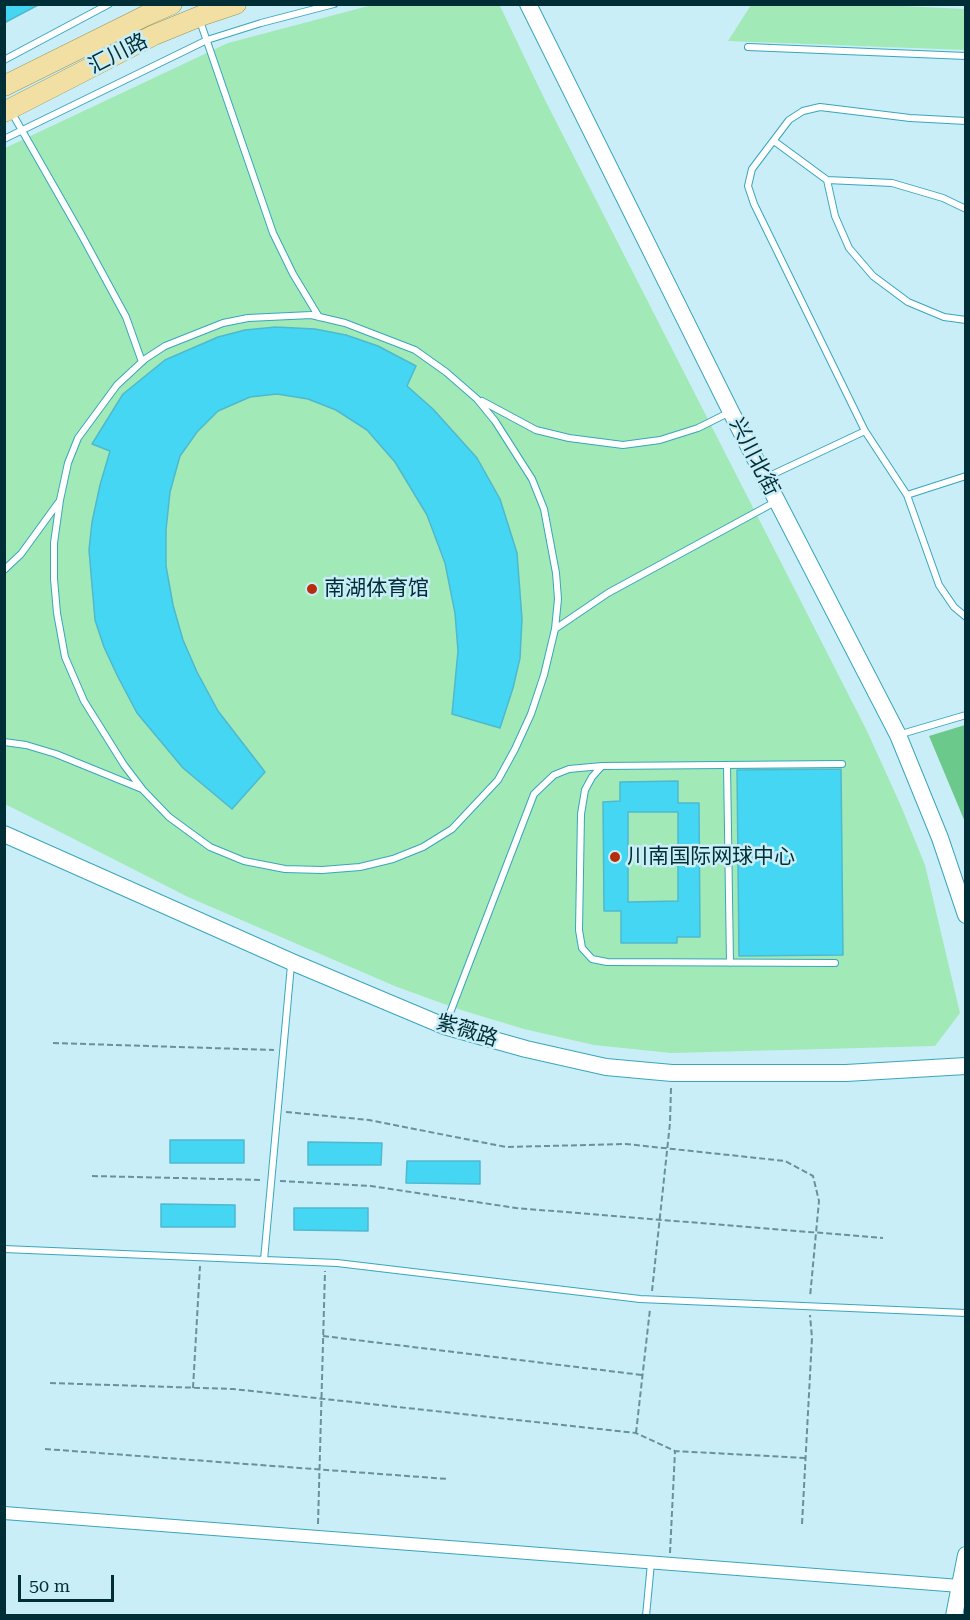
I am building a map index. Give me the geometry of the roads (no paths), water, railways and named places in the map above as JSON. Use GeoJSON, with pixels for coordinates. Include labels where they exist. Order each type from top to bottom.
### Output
{"type":"FeatureCollection","features":[{"type":"Feature","properties":{"kind":"main road","name":"汇川路"},"geometry":{"type":"LineString","coordinates":[[4,86],[172,4]]}},
{"type":"Feature","properties":{"kind":"main road","name":"汇川路"},"geometry":{"type":"LineString","coordinates":[[7,111],[154,36],[236,4]]}},
{"type":"Feature","properties":{"kind":"street","name":"兴川北街"},"geometry":{"type":"LineString","coordinates":[[529,6],[731,412],[898,735],[940,838],[966,915]]}},
{"type":"Feature","properties":{"kind":"street","name":"紫薇路"},"geometry":{"type":"LineString","coordinates":[[4,834],[292,962],[444,1026],[526,1049],[606,1066],[672,1073],[846,1073],[966,1066]]}},
{"type":"Feature","properties":{"kind":"street"},"geometry":{"type":"LineString","coordinates":[[4,1513],[960,1586]]}},
{"type":"Feature","properties":{"kind":"street"},"geometry":{"type":"LineString","coordinates":[[954,1616],[966,1555]]}},
{"type":"Feature","properties":{"kind":"lane"},"geometry":{"type":"LineString","coordinates":[[4,60],[109,4]]}},
{"type":"Feature","properties":{"kind":"lane"},"geometry":{"type":"LineString","coordinates":[[4,139],[207,40],[334,4]]}},
{"type":"Feature","properties":{"kind":"lane"},"geometry":{"type":"LineString","coordinates":[[198,17],[273,233],[293,274],[319,317]]}},
{"type":"Feature","properties":{"kind":"lane"},"geometry":{"type":"LineString","coordinates":[[748,47],[966,56]]}},
{"type":"Feature","properties":{"kind":"lane"},"geometry":{"type":"LineString","coordinates":[[966,121],[910,118],[820,107],[803,111],[789,120],[752,169],[748,186],[753,204],[865,431],[907,495],[939,585],[954,607],[966,617]]}},
{"type":"Feature","properties":{"kind":"lane"},"geometry":{"type":"LineString","coordinates":[[7,111],[22,131],[126,317],[142,362]]}},
{"type":"Feature","properties":{"kind":"lane"},"geometry":{"type":"LineString","coordinates":[[774,141],[827,180],[892,183],[943,198],[966,209]]}},
{"type":"Feature","properties":{"kind":"lane"},"geometry":{"type":"LineString","coordinates":[[827,180],[835,216],[849,248],[873,276],[908,302],[944,316],[966,320]]}},
{"type":"Feature","properties":{"kind":"lane"},"geometry":{"type":"LineString","coordinates":[[283,315],[319,317],[345,323],[415,350],[446,372],[477,399],[495,421],[532,479],[544,509],[558,599],[555,628],[544,675],[531,714],[498,780],[452,829],[423,847],[393,859],[360,867],[322,870],[285,869],[244,861],[210,847],[169,817],[143,790],[124,765],[89,710],[65,657],[57,613],[54,543],[68,464],[78,438],[117,385],[142,362],[165,346],[223,322],[283,315]]}},
{"type":"Feature","properties":{"kind":"lane"},"geometry":{"type":"LineString","coordinates":[[477,399],[536,430],[569,438],[623,445],[660,440],[698,428],[731,412]]}},
{"type":"Feature","properties":{"kind":"lane"},"geometry":{"type":"LineString","coordinates":[[765,478],[865,431]]}},
{"type":"Feature","properties":{"kind":"lane"},"geometry":{"type":"LineString","coordinates":[[907,495],[966,476]]}},
{"type":"Feature","properties":{"kind":"lane"},"geometry":{"type":"LineString","coordinates":[[4,570],[21,554],[60,500]]}},
{"type":"Feature","properties":{"kind":"lane"},"geometry":{"type":"LineString","coordinates":[[555,628],[608,593],[777,501]]}},
{"type":"Feature","properties":{"kind":"lane"},"geometry":{"type":"LineString","coordinates":[[898,735],[966,715]]}},
{"type":"Feature","properties":{"kind":"lane"},"geometry":{"type":"LineString","coordinates":[[4,742],[26,745],[56,754],[143,790]]}},
{"type":"Feature","properties":{"kind":"lane"},"geometry":{"type":"LineString","coordinates":[[444,1026],[534,794],[554,776],[569,769],[602,766],[842,764]]}},
{"type":"Feature","properties":{"kind":"lane"},"geometry":{"type":"LineString","coordinates":[[727,765],[730,963]]}},
{"type":"Feature","properties":{"kind":"lane"},"geometry":{"type":"LineString","coordinates":[[602,766],[592,777],[585,790],[581,814],[579,930],[582,948],[592,959],[607,962],[835,963]]}},
{"type":"Feature","properties":{"kind":"lane"},"geometry":{"type":"LineString","coordinates":[[264,1260],[292,962]]}},
{"type":"Feature","properties":{"kind":"lane"},"geometry":{"type":"LineString","coordinates":[[4,1249],[326,1263],[651,1300],[966,1313]]}},
{"type":"Feature","properties":{"kind":"lane"},"geometry":{"type":"LineString","coordinates":[[646,1616],[651,1563]]}},
{"type":"Feature","properties":{"kind":"place","name":"南湖体育馆"},"geometry":{"type":"Point","coordinates":[312,589]}},
{"type":"Feature","properties":{"kind":"place","name":"川南国际网球中心"},"geometry":{"type":"Point","coordinates":[615,857]}}]}
